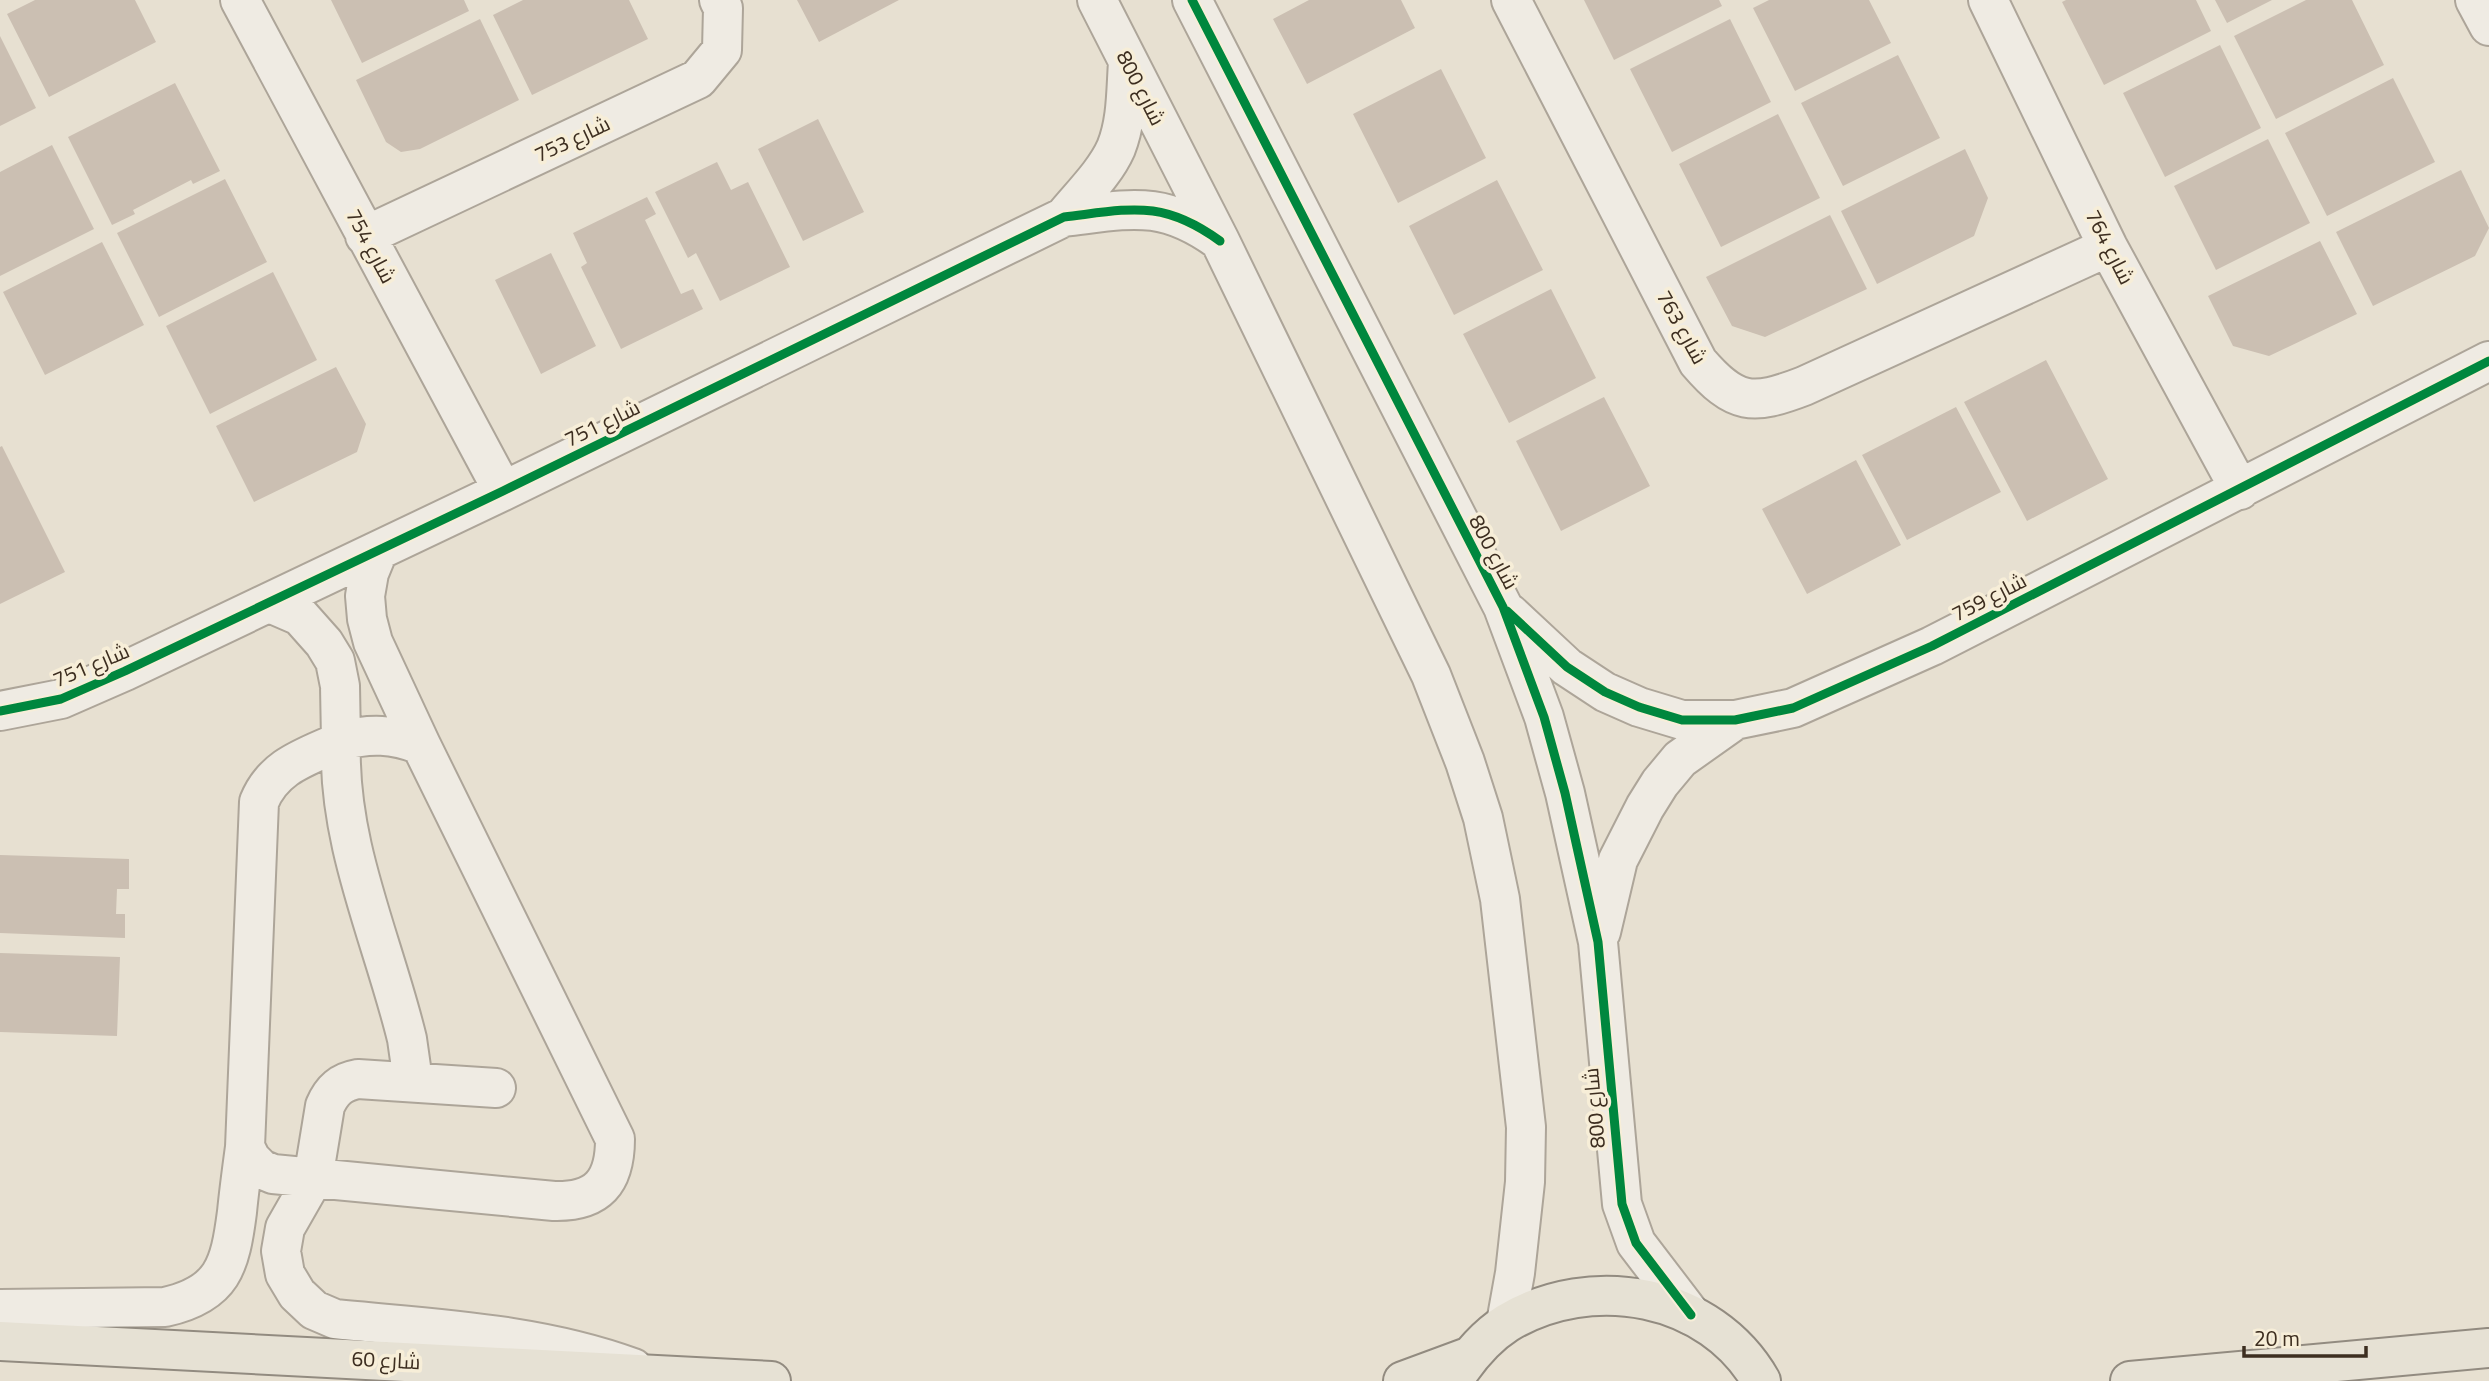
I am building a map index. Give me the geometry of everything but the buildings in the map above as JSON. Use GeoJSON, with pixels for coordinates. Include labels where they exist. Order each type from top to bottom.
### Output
{"type":"FeatureCollection","features":[{"type":"Feature","properties":{"kind":"main road"},"geometry":{"type":"LineString","coordinates":[[1403,1381],[1461,1369],[1506,1324],[1550,1303],[1597,1294],[1646,1298],[1691,1315],[1729,1342],[1763,1380]]}},
{"type":"Feature","properties":{"kind":"main road","name":"شارع 60"},"geometry":{"type":"LineString","coordinates":[[0,1341],[771,1381]]}},
{"type":"Feature","properties":{"kind":"main road"},"geometry":{"type":"LineString","coordinates":[[2130,1381],[2489,1348]]}},
{"type":"Feature","properties":{"kind":"street","name":"شارع 754"},"geometry":{"type":"LineString","coordinates":[[240,0],[503,491]]}},
{"type":"Feature","properties":{"kind":"street","name":"شارع 753"},"geometry":{"type":"LineString","coordinates":[[365,236],[698,79],[722,50],[723,8],[719,0]]}},
{"type":"Feature","properties":{"kind":"street","name":"شارع 800"},"geometry":{"type":"LineString","coordinates":[[1097,0],[1220,241],[1431,675],[1465,762],[1483,818],[1500,899],[1526,1127],[1525,1182],[1515,1273],[1506,1324]]}},
{"type":"Feature","properties":{"kind":"street","name":"شارع 800"},"geometry":{"type":"LineString","coordinates":[[1192,0],[1503,607],[1544,717],[1565,793],[1598,942],[1622,1204],[1636,1242],[1691,1315]]}},
{"type":"Feature","properties":{"kind":"street","name":"شارع 763"},"geometry":{"type":"LineString","coordinates":[[1511,0],[1698,362],[1716,384],[1742,399],[1773,398],[1804,386],[2108,247]]}},
{"type":"Feature","properties":{"kind":"street","name":"شارع 764"},"geometry":{"type":"LineString","coordinates":[[1988,0],[2108,247],[2240,490]]}},
{"type":"Feature","properties":{"kind":"street"},"geometry":{"type":"LineString","coordinates":[[2475,0],[2489,26]]}},
{"type":"Feature","properties":{"kind":"street","name":"شارع 751"},"geometry":{"type":"LineString","coordinates":[[1064,217],[1105,166],[1115,149],[1122,128],[1128,62]]}},
{"type":"Feature","properties":{"kind":"street","name":"شارع 751"},"geometry":{"type":"LineString","coordinates":[[0,711],[61,699],[270,603],[1064,217],[1132,208],[1171,213],[1198,225],[1220,241]]}},
{"type":"Feature","properties":{"kind":"street","name":"شارع 759"},"geometry":{"type":"LineString","coordinates":[[1503,607],[1567,667],[1605,692],[1639,707],[1682,720],[1735,720],[1793,708],[1932,646],[2489,361]]}},
{"type":"Feature","properties":{"kind":"street"},"geometry":{"type":"LineString","coordinates":[[245,1147],[251,1159],[261,1169],[273,1174],[574,1201],[593,1194],[608,1179],[615,1159],[615,1139],[373,642],[365,596],[377,551]]}},
{"type":"Feature","properties":{"kind":"street"},"geometry":{"type":"LineString","coordinates":[[270,603],[300,616],[335,661],[340,686],[340,771],[347,830],[403,1025],[410,1053],[410,1082]]}},
{"type":"Feature","properties":{"kind":"street","name":"شارع 759"},"geometry":{"type":"LineString","coordinates":[[1598,942],[1618,860],[1650,799],[1680,759],[1735,720]]}},
{"type":"Feature","properties":{"kind":"street"},"geometry":{"type":"LineString","coordinates":[[0,1309],[165,1307],[186,1303],[205,1292],[219,1277],[230,1257],[245,1147],[259,802],[264,789],[283,769],[341,741],[381,734],[402,737],[421,745]]}},
{"type":"Feature","properties":{"kind":"street"},"geometry":{"type":"LineString","coordinates":[[496,1088],[358,1079],[337,1087],[325,1106],[313,1179],[285,1228],[281,1251],[285,1274],[297,1294],[314,1310],[335,1319],[536,1341],[612,1360],[649,1374]]}},
{"type":"Feature","properties":{"kind":"cycle path"},"geometry":{"type":"LineString","coordinates":[[1192,0],[1503,607],[1544,717],[1565,793],[1598,942],[1622,1204],[1636,1243],[1691,1315]]}},
{"type":"Feature","properties":{"kind":"cycle path"},"geometry":{"type":"LineString","coordinates":[[0,711],[61,699],[125,671],[503,491],[1064,217],[1108,211],[1145,210],[1181,218],[1220,241]]}},
{"type":"Feature","properties":{"kind":"cycle path"},"geometry":{"type":"LineString","coordinates":[[1507,611],[1567,667],[1605,692],[1639,707],[1682,720],[1735,720],[1793,708],[1932,646],[2489,361]]}}]}
